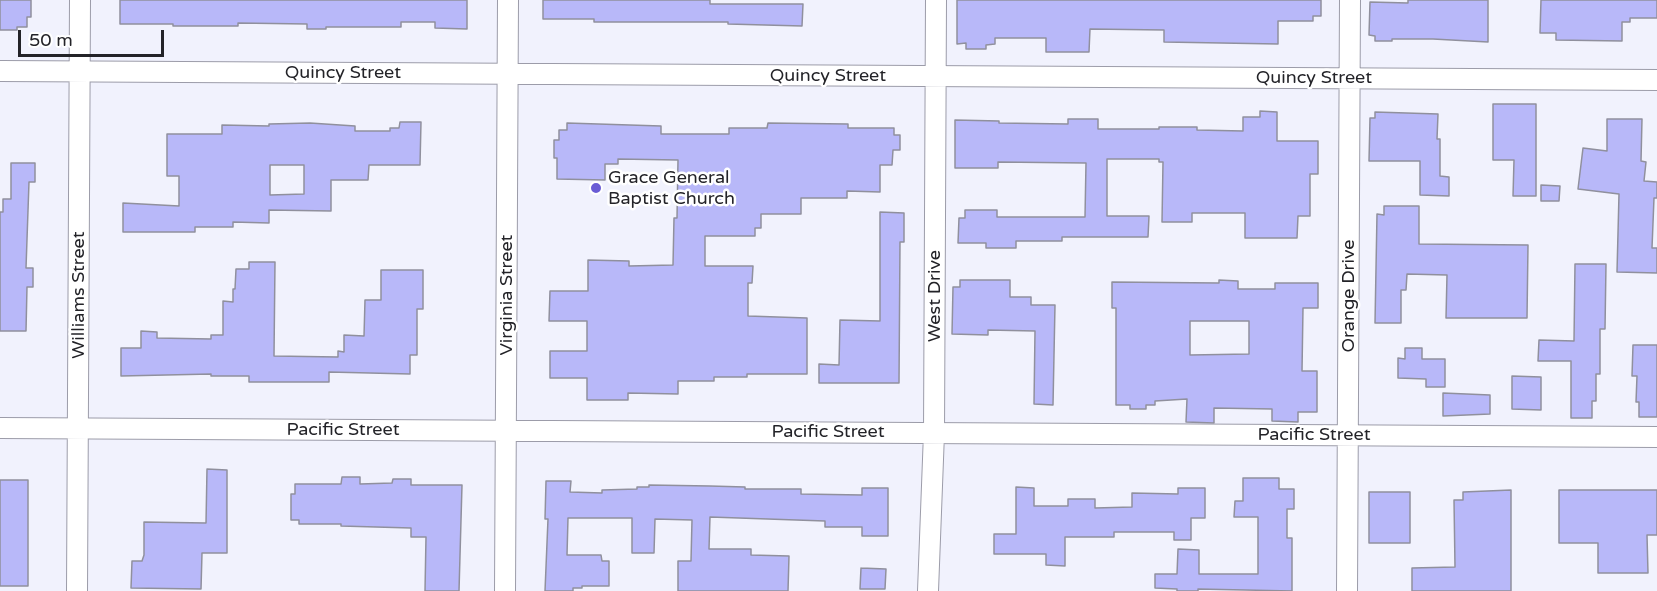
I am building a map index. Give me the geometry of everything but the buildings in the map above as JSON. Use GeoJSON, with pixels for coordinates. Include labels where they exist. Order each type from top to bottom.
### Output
{"type":"FeatureCollection","features":[{"type":"Feature","properties":{"kind":"street","name":"Williams Street"},"geometry":{"type":"LineString","coordinates":[[77,591],[80,0]]}},
{"type":"Feature","properties":{"kind":"street","name":"Virginia Street"},"geometry":{"type":"LineString","coordinates":[[505,591],[508,0]]}},
{"type":"Feature","properties":{"kind":"street","name":"West Drive"},"geometry":{"type":"LineString","coordinates":[[928,591],[934,433],[936,0]]}},
{"type":"Feature","properties":{"kind":"street","name":"Orange Drive"},"geometry":{"type":"LineString","coordinates":[[1347,591],[1350,0]]}},
{"type":"Feature","properties":{"kind":"street","name":"Quincy Street"},"geometry":{"type":"LineString","coordinates":[[0,71],[1657,80]]}},
{"type":"Feature","properties":{"kind":"street","name":"Pacific Street"},"geometry":{"type":"LineString","coordinates":[[0,428],[1657,437]]}},
{"type":"Feature","properties":{"kind":"place","name":"Grace General Baptist Church"},"geometry":{"type":"Point","coordinates":[596,188]}}]}
